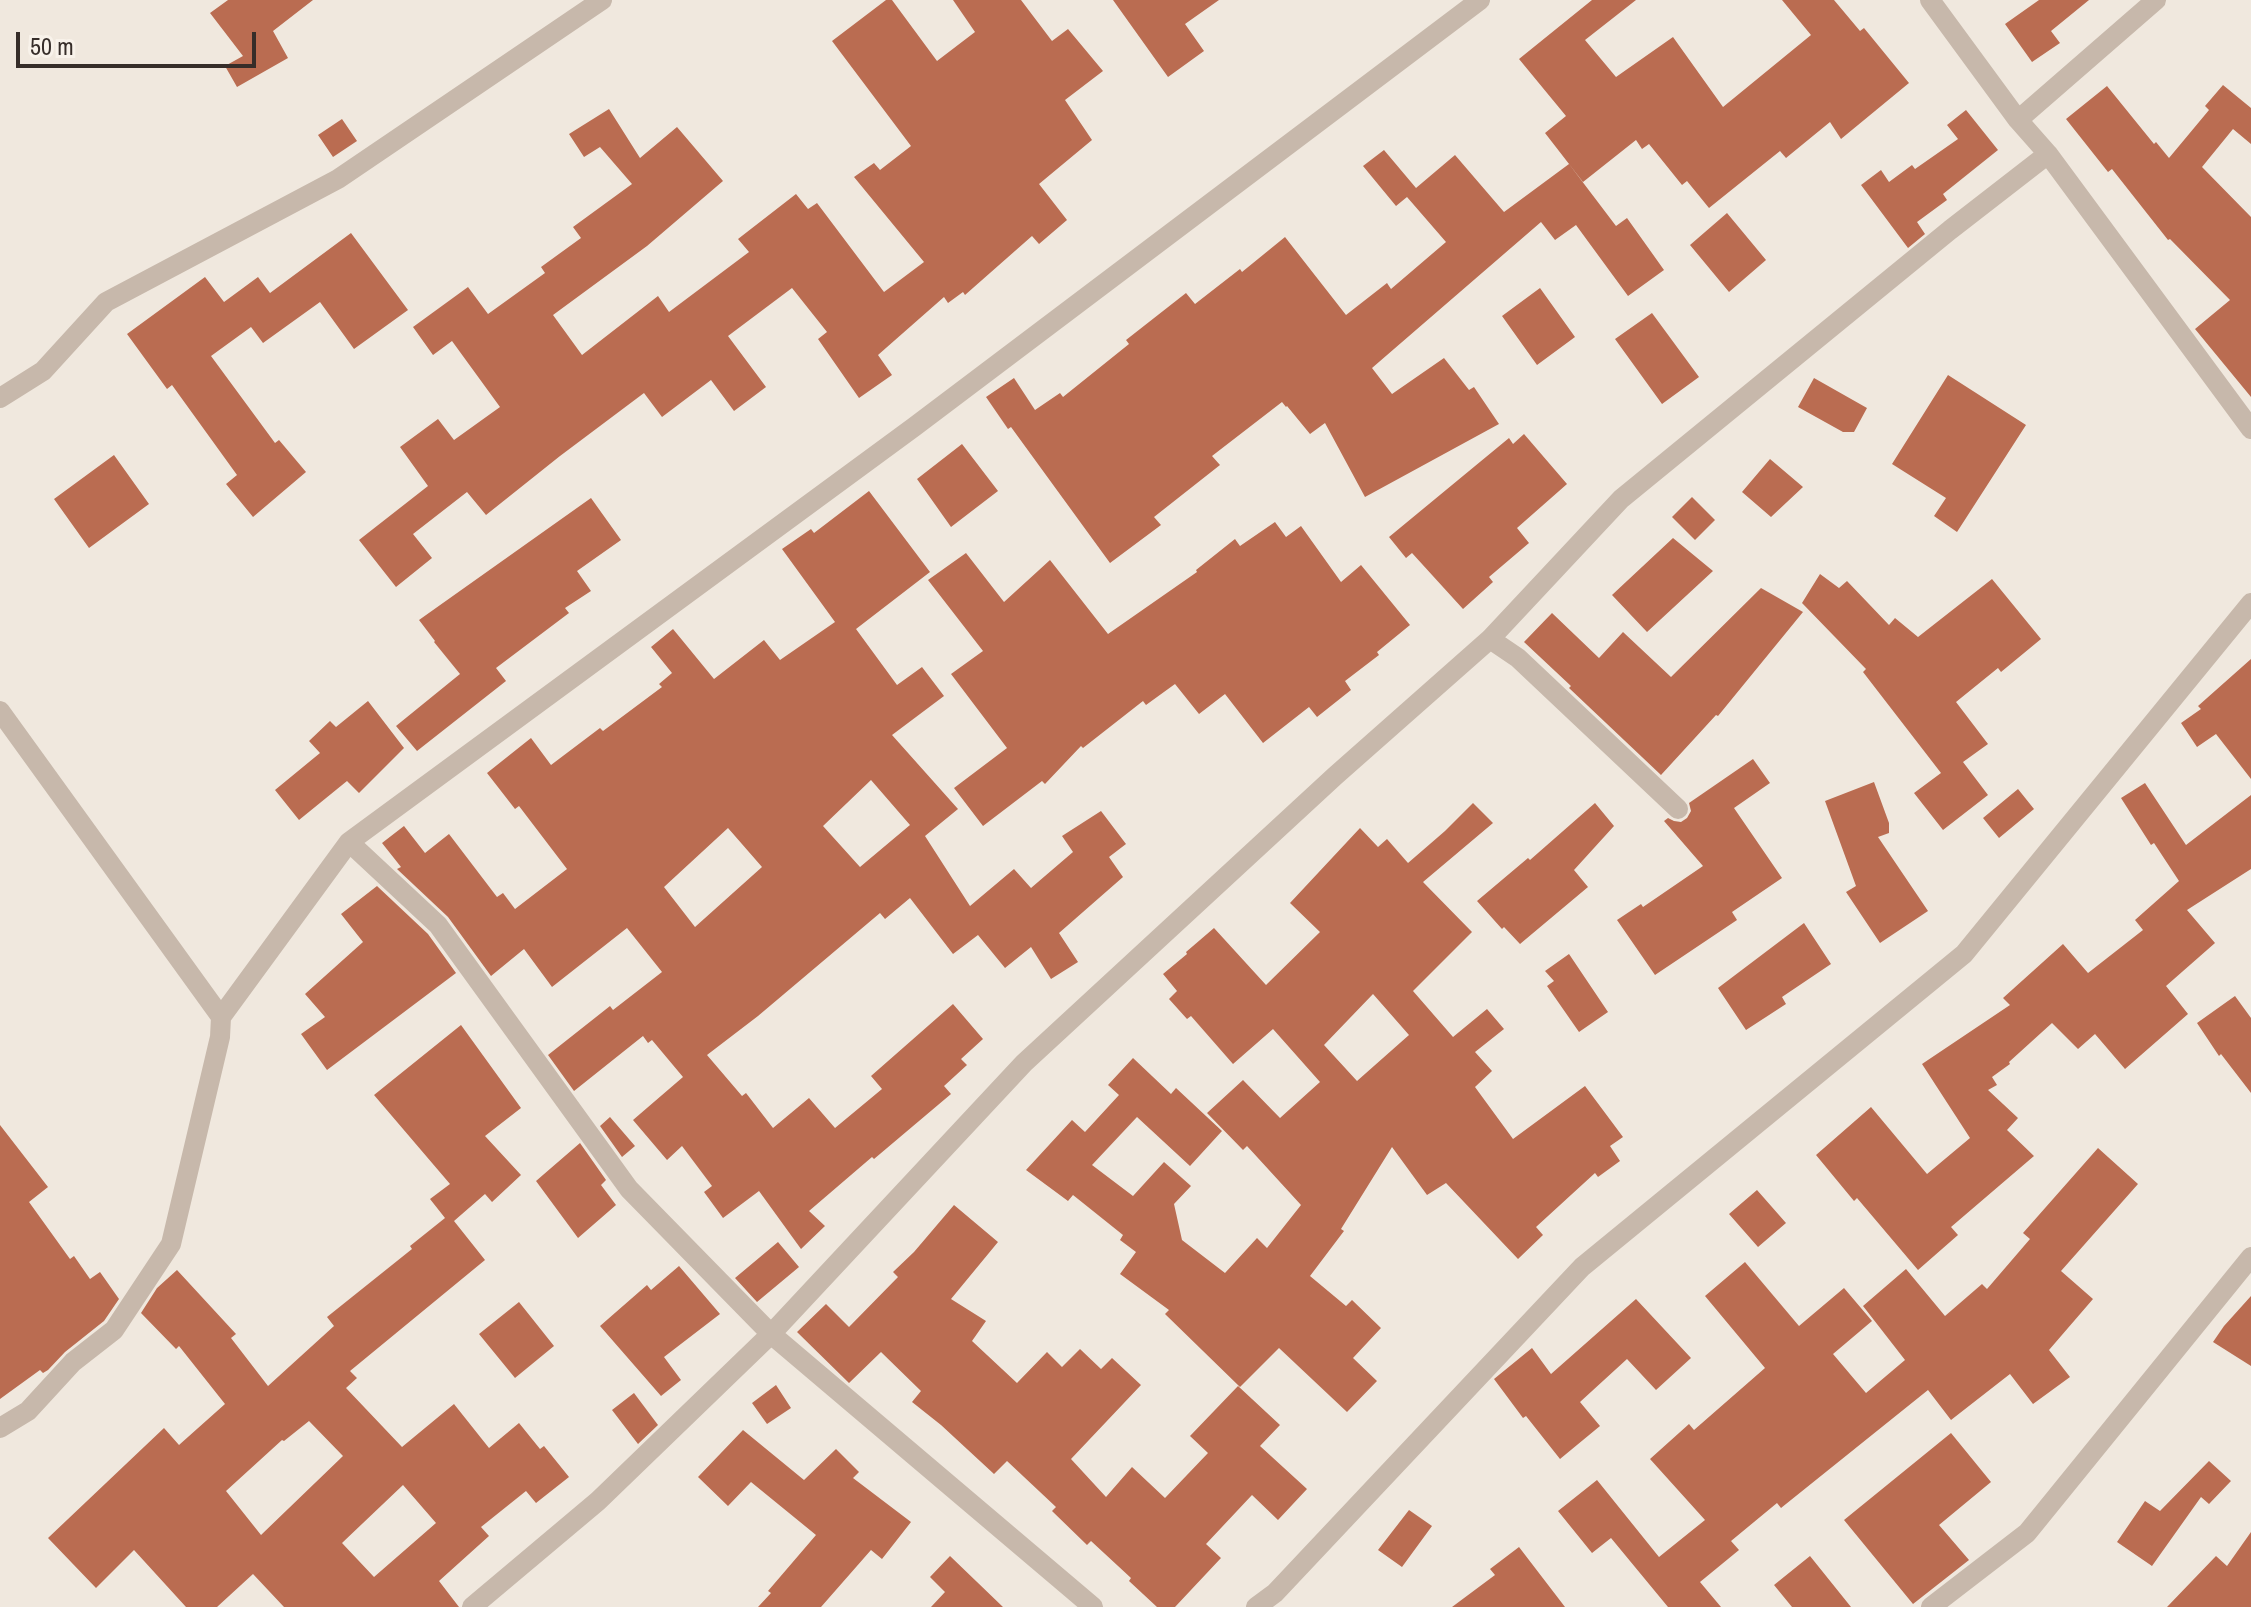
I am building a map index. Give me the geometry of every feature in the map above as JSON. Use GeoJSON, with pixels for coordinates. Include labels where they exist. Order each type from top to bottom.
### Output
{"type":"FeatureCollection","features":[{"type":"Feature","properties":{"kind":"street"},"geometry":{"type":"LineString","coordinates":[[0,398],[43,371],[106,302],[338,179],[602,0]]}},
{"type":"Feature","properties":{"kind":"street"},"geometry":{"type":"LineString","coordinates":[[0,1428],[28,1411],[73,1362],[114,1330],[171,1244],[220,1037],[221,1017],[349,842],[914,427],[1480,0]]}},
{"type":"Feature","properties":{"kind":"street"},"geometry":{"type":"LineString","coordinates":[[1930,0],[2251,429]]}},
{"type":"Feature","properties":{"kind":"street"},"geometry":{"type":"LineString","coordinates":[[2018,120],[2156,0]]}},
{"type":"Feature","properties":{"kind":"street"},"geometry":{"type":"LineString","coordinates":[[472,1607],[598,1501],[771,1334],[1024,1063],[1335,776],[1490,639],[1621,499],[1950,230],[2048,154]]}},
{"type":"Feature","properties":{"kind":"street"},"geometry":{"type":"LineString","coordinates":[[1256,1607],[1275,1593],[1582,1267],[1964,954],[2251,603]]}},
{"type":"Feature","properties":{"kind":"street"},"geometry":{"type":"LineString","coordinates":[[1490,639],[1518,658],[1678,809]]}},
{"type":"Feature","properties":{"kind":"street"},"geometry":{"type":"LineString","coordinates":[[0,711],[221,1017]]}},
{"type":"Feature","properties":{"kind":"street"},"geometry":{"type":"LineString","coordinates":[[349,842],[438,925],[629,1189],[771,1334],[1093,1607]]}},
{"type":"Feature","properties":{"kind":"street"},"geometry":{"type":"LineString","coordinates":[[1931,1607],[2027,1533],[2251,1257]]}},
{"type":"Feature","properties":{"kind":"building"},"geometry":{"type":"Polygon","coordinates":[[[228,0],[313,0],[273,31],[288,58],[237,87],[225,66],[243,56],[210,13],[228,0]]]}},
{"type":"Feature","properties":{"kind":"building"},"geometry":{"type":"Polygon","coordinates":[[[886,0],[892,0],[937,61],[975,32],[953,0],[1021,0],[1052,41],[1068,29],[1103,71],[1065,100],[1092,140],[1039,184],[1067,220],[1039,244],[1032,236],[965,295],[963,292],[948,303],[944,297],[878,355],[892,375],[859,398],[818,339],[827,332],[792,288],[728,336],[766,387],[734,411],[711,380],[662,417],[644,393],[486,515],[467,492],[413,534],[432,558],[396,587],[359,540],[428,486],[400,447],[438,419],[454,440],[500,407],[452,341],[433,355],[413,327],[468,287],[488,314],[545,273],[541,267],[581,238],[573,227],[632,184],[600,147],[584,157],[569,134],[609,109],[640,158],[677,127],[723,181],[647,246],[553,315],[582,355],[658,296],[669,312],[749,252],[738,239],[796,194],[808,209],[817,203],[884,292],[924,262],[854,177],[874,163],[880,170],[911,146],[832,41],[886,0]]]}},
{"type":"Feature","properties":{"kind":"building"},"geometry":{"type":"Polygon","coordinates":[[[1113,0],[1219,0],[1185,24],[1204,51],[1168,77],[1113,0]]]}},
{"type":"Feature","properties":{"kind":"building"},"geometry":{"type":"Polygon","coordinates":[[[1592,0],[1636,0],[1585,40],[1616,77],[1673,37],[1723,107],[1811,35],[1782,0],[1834,0],[1860,31],[1864,28],[1909,83],[1841,139],[1830,122],[1786,158],[1780,151],[1709,208],[1687,181],[1682,185],[1649,144],[1642,149],[1636,140],[1583,182],[1545,133],[1566,116],[1519,59],[1592,0]]]}},
{"type":"Feature","properties":{"kind":"building"},"geometry":{"type":"Polygon","coordinates":[[[2039,0],[2089,0],[2051,31],[2060,43],[2032,62],[2005,24],[2039,0]]]}},
{"type":"Feature","properties":{"kind":"building"},"geometry":{"type":"Polygon","coordinates":[[[2223,85],[2251,108],[2251,144],[2233,129],[2202,167],[2251,217],[2251,397],[2195,329],[2230,300],[2168,240],[2112,169],[2108,172],[2066,119],[2107,86],[2169,158],[2209,110],[2205,106],[2223,85]]]}},
{"type":"Feature","properties":{"kind":"building"},"geometry":{"type":"Polygon","coordinates":[[[1966,110],[1998,150],[1943,194],[1947,200],[1917,222],[1925,234],[1908,248],[1861,185],[1881,170],[1889,182],[1912,165],[1915,169],[1958,139],[1947,125],[1966,110]]]}},
{"type":"Feature","properties":{"kind":"building"},"geometry":{"type":"Polygon","coordinates":[[[342,119],[357,141],[333,157],[318,135],[342,119]]]}},
{"type":"Feature","properties":{"kind":"building"},"geometry":{"type":"Polygon","coordinates":[[[1384,150],[1416,188],[1455,155],[1504,212],[1569,164],[1616,226],[1627,218],[1664,270],[1628,296],[1576,225],[1555,240],[1541,222],[1372,368],[1392,394],[1444,358],[1469,390],[1474,387],[1499,424],[1365,497],[1325,423],[1310,434],[1282,402],[1212,456],[1220,465],[1154,517],[1161,525],[1110,563],[986,397],[1014,378],[1035,410],[1060,393],[1063,397],[1129,344],[1126,340],[1186,293],[1195,304],[1285,237],[1346,315],[1387,283],[1391,289],[1446,242],[1407,197],[1396,206],[1363,166],[1384,150]]]}},
{"type":"Feature","properties":{"kind":"building"},"geometry":{"type":"Polygon","coordinates":[[[1727,213],[1766,260],[1729,292],[1690,245],[1727,213]]]}},
{"type":"Feature","properties":{"kind":"building"},"geometry":{"type":"Polygon","coordinates":[[[351,233],[408,310],[354,349],[320,302],[263,343],[251,327],[211,356],[275,443],[279,440],[306,472],[253,517],[226,484],[237,475],[172,385],[167,389],[127,334],[205,277],[224,302],[258,277],[270,293],[351,233]]]}},
{"type":"Feature","properties":{"kind":"building"},"geometry":{"type":"Polygon","coordinates":[[[1540,288],[1575,337],[1537,365],[1502,316],[1540,288]]]}},
{"type":"Feature","properties":{"kind":"building"},"geometry":{"type":"Polygon","coordinates":[[[1652,313],[1699,377],[1662,404],[1615,339],[1652,313]]]}},
{"type":"Feature","properties":{"kind":"building"},"geometry":{"type":"Polygon","coordinates":[[[1948,375],[2026,425],[1957,532],[1934,516],[1946,498],[1892,464],[1948,375]]]}},
{"type":"Feature","properties":{"kind":"building"},"geometry":{"type":"Polygon","coordinates":[[[1814,378],[1867,408],[1854,432],[1843,432],[1798,407],[1814,378]]]}},
{"type":"Feature","properties":{"kind":"building"},"geometry":{"type":"Polygon","coordinates":[[[1524,434],[1567,484],[1517,528],[1529,543],[1489,577],[1493,582],[1463,609],[1412,553],[1406,558],[1389,537],[1509,438],[1513,444],[1524,434]]]}},
{"type":"Feature","properties":{"kind":"building"},"geometry":{"type":"Polygon","coordinates":[[[962,444],[998,491],[951,527],[917,479],[962,444]]]}},
{"type":"Feature","properties":{"kind":"building"},"geometry":{"type":"Polygon","coordinates":[[[114,455],[149,504],[89,548],[54,499],[114,455]]]}},
{"type":"Feature","properties":{"kind":"building"},"geometry":{"type":"Polygon","coordinates":[[[1770,459],[1803,487],[1771,517],[1742,492],[1770,459]]]}},
{"type":"Feature","properties":{"kind":"building"},"geometry":{"type":"Polygon","coordinates":[[[869,491],[930,572],[856,629],[897,685],[922,667],[944,696],[892,735],[958,809],[925,836],[970,906],[1014,869],[1031,888],[1073,852],[1062,836],[1101,811],[1126,844],[1109,857],[1123,877],[1059,933],[1078,962],[1051,979],[1031,947],[1005,968],[978,935],[953,954],[910,898],[885,919],[880,913],[707,1055],[742,1096],[746,1093],[773,1128],[809,1098],[835,1128],[882,1089],[871,1076],[953,1004],[983,1039],[961,1059],[967,1065],[944,1086],[951,1094],[809,1211],[825,1226],[801,1249],[759,1191],[723,1218],[704,1192],[712,1186],[682,1146],[667,1160],[633,1120],[683,1077],[652,1040],[648,1043],[643,1036],[574,1091],[548,1055],[610,1006],[613,1010],[662,972],[627,928],[552,987],[524,949],[491,976],[448,917],[397,869],[401,867],[382,843],[404,826],[425,853],[449,834],[497,897],[503,893],[515,909],[567,869],[519,806],[515,809],[487,773],[531,738],[551,765],[662,687],[659,684],[672,673],[651,647],[673,629],[714,679],[764,640],[780,660],[835,622],[782,549],[811,529],[814,533],[869,491]],[[871,780],[823,826],[860,867],[910,825],[871,780]],[[728,828],[664,887],[695,927],[762,867],[728,828]]]}},
{"type":"Feature","properties":{"kind":"building"},"geometry":{"type":"Polygon","coordinates":[[[1692,497],[1715,520],[1695,540],[1672,517],[1692,497]]]}},
{"type":"Feature","properties":{"kind":"building"},"geometry":{"type":"Polygon","coordinates":[[[591,498],[621,540],[577,571],[591,591],[565,608],[569,613],[496,668],[506,681],[417,751],[396,726],[460,674],[419,620],[591,498]]]}},
{"type":"Feature","properties":{"kind":"building"},"geometry":{"type":"Polygon","coordinates":[[[1275,522],[1286,537],[1301,526],[1341,582],[1361,565],[1410,625],[1377,652],[1379,655],[1345,681],[1351,690],[1317,717],[1309,707],[1263,743],[1225,694],[1199,714],[1175,684],[1146,705],[1143,701],[1083,748],[1081,746],[1045,784],[1042,781],[983,826],[954,788],[1007,748],[951,674],[983,651],[928,580],[966,553],[1004,602],[1050,560],[1108,634],[1197,572],[1235,539],[1240,546],[1275,522]]]}},
{"type":"Feature","properties":{"kind":"building"},"geometry":{"type":"Polygon","coordinates":[[[1673,538],[1713,571],[1647,632],[1612,595],[1673,538]]]}},
{"type":"Feature","properties":{"kind":"building"},"geometry":{"type":"Polygon","coordinates":[[[1820,574],[1839,588],[1847,581],[1889,625],[1895,618],[1918,637],[1992,579],[2041,639],[2001,672],[1998,668],[1956,702],[1988,744],[1963,762],[1988,795],[1943,830],[1914,793],[1941,773],[1863,672],[1866,669],[1802,603],[1820,574]]]}},
{"type":"Feature","properties":{"kind":"building"},"geometry":{"type":"Polygon","coordinates":[[[1761,588],[1803,612],[1718,716],[1661,775],[1524,642],[1552,613],[1599,658],[1623,632],[1671,677],[1761,588]]]}},
{"type":"Feature","properties":{"kind":"building"},"geometry":{"type":"Polygon","coordinates":[[[2251,659],[2251,779],[2216,734],[2197,747],[2181,723],[2201,709],[2198,706],[2251,659]]]}},
{"type":"Feature","properties":{"kind":"building"},"geometry":{"type":"Polygon","coordinates":[[[368,701],[404,748],[359,793],[347,781],[299,820],[275,790],[320,753],[309,741],[330,721],[336,727],[368,701]]]}},
{"type":"Feature","properties":{"kind":"building"},"geometry":{"type":"Polygon","coordinates":[[[1753,759],[1770,783],[1734,808],[1782,878],[1732,912],[1737,920],[1655,975],[1617,920],[1641,904],[1643,907],[1703,866],[1664,821],[1668,818],[1681,822],[1687,818],[1691,811],[1689,803],[1753,759]]]}},
{"type":"Feature","properties":{"kind":"building"},"geometry":{"type":"Polygon","coordinates":[[[1874,782],[1889,823],[1889,833],[1878,837],[1928,911],[1880,943],[1846,892],[1856,886],[1825,801],[1874,782]]]}},
{"type":"Feature","properties":{"kind":"building"},"geometry":{"type":"Polygon","coordinates":[[[2145,783],[2186,845],[2251,795],[2251,869],[2187,910],[2215,943],[2166,986],[2188,1014],[2125,1069],[2095,1034],[2078,1049],[2052,1023],[1992,1077],[1997,1085],[1988,1090],[2018,1118],[2007,1130],[2034,1156],[1951,1227],[1958,1235],[1918,1270],[1816,1155],[1871,1107],[1927,1174],[1970,1138],[1922,1064],[2010,1005],[2003,998],[2063,944],[2088,973],[2143,930],[2135,920],[2179,881],[2121,798],[2145,783]]]}},
{"type":"Feature","properties":{"kind":"building"},"geometry":{"type":"Polygon","coordinates":[[[2018,789],[2034,809],[1999,838],[1983,818],[2018,789]]]}},
{"type":"Feature","properties":{"kind":"building"},"geometry":{"type":"Polygon","coordinates":[[[1473,803],[1493,823],[1423,882],[1472,932],[1413,991],[1453,1037],[1487,1009],[1504,1029],[1475,1052],[1492,1071],[1475,1087],[1513,1139],[1585,1086],[1623,1137],[1610,1146],[1620,1161],[1598,1177],[1595,1173],[1536,1227],[1543,1235],[1518,1259],[1446,1183],[1427,1195],[1392,1147],[1341,1229],[1344,1231],[1310,1276],[1346,1306],[1352,1300],[1381,1328],[1353,1358],[1377,1381],[1347,1412],[1279,1348],[1240,1387],[1165,1314],[1169,1310],[1120,1274],[1136,1252],[1120,1240],[1123,1235],[1073,1195],[1068,1201],[1026,1170],[1072,1120],[1085,1132],[1119,1095],[1108,1085],[1133,1058],[1171,1094],[1176,1088],[1222,1131],[1190,1166],[1137,1117],[1092,1165],[1133,1196],[1164,1162],[1191,1186],[1174,1204],[1182,1240],[1225,1273],[1257,1238],[1267,1248],[1301,1205],[1247,1146],[1243,1150],[1207,1113],[1243,1080],[1280,1118],[1320,1082],[1273,1029],[1233,1064],[1191,1016],[1187,1019],[1169,999],[1177,991],[1163,974],[1214,928],[1266,985],[1320,932],[1290,903],[1360,828],[1378,847],[1387,839],[1408,863],[1473,803]],[[1373,994],[1324,1045],[1357,1081],[1409,1035],[1373,994]]]}},
{"type":"Feature","properties":{"kind":"building"},"geometry":{"type":"Polygon","coordinates":[[[1595,803],[1614,826],[1574,870],[1588,887],[1520,944],[1477,901],[1595,803]]]}},
{"type":"Feature","properties":{"kind":"building"},"geometry":{"type":"Polygon","coordinates":[[[377,886],[428,934],[456,973],[327,1070],[301,1034],[325,1017],[305,994],[363,942],[341,914],[377,886]]]}},
{"type":"Feature","properties":{"kind":"building"},"geometry":{"type":"Polygon","coordinates":[[[1804,923],[1831,964],[1782,997],[1786,1004],[1746,1030],[1718,988],[1804,923]]]}},
{"type":"Feature","properties":{"kind":"building"},"geometry":{"type":"Polygon","coordinates":[[[1569,954],[1608,1012],[1579,1032],[1547,986],[1554,981],[1545,971],[1569,954]]]}},
{"type":"Feature","properties":{"kind":"building"},"geometry":{"type":"Polygon","coordinates":[[[2235,996],[2251,1018],[2251,1093],[2221,1054],[2219,1056],[2197,1023],[2235,996]]]}},
{"type":"Feature","properties":{"kind":"building"},"geometry":{"type":"Polygon","coordinates":[[[461,1025],[521,1108],[485,1136],[521,1175],[492,1202],[485,1194],[454,1221],[485,1260],[350,1371],[357,1378],[346,1388],[402,1447],[454,1404],[489,1448],[519,1423],[540,1449],[544,1446],[569,1477],[536,1503],[526,1491],[481,1527],[489,1536],[439,1581],[459,1607],[284,1607],[253,1574],[217,1607],[186,1607],[134,1550],[96,1588],[48,1538],[164,1428],[179,1445],[225,1404],[179,1346],[176,1349],[141,1313],[157,1288],[177,1270],[236,1334],[231,1338],[268,1386],[334,1326],[327,1317],[412,1249],[410,1246],[445,1218],[430,1199],[450,1184],[374,1095],[461,1025]],[[309,1421],[282,1440],[226,1491],[261,1535],[343,1456],[309,1421]],[[403,1485],[342,1543],[374,1577],[436,1523],[403,1485]]]}},
{"type":"Feature","properties":{"kind":"building"},"geometry":{"type":"Polygon","coordinates":[[[610,1117],[635,1146],[622,1157],[600,1126],[610,1117]]]}},
{"type":"Feature","properties":{"kind":"building"},"geometry":{"type":"Polygon","coordinates":[[[0,1125],[48,1187],[29,1202],[70,1259],[74,1256],[90,1279],[100,1272],[119,1299],[104,1321],[48,1370],[43,1373],[40,1370],[0,1399],[0,1125]]]}},
{"type":"Feature","properties":{"kind":"building"},"geometry":{"type":"Polygon","coordinates":[[[580,1143],[606,1180],[601,1185],[616,1205],[578,1238],[536,1181],[580,1143]]]}},
{"type":"Feature","properties":{"kind":"building"},"geometry":{"type":"Polygon","coordinates":[[[2098,1148],[2138,1184],[2061,1271],[2093,1299],[2049,1350],[2070,1377],[2033,1404],[2010,1374],[1951,1420],[1928,1390],[1781,1508],[1777,1503],[1731,1541],[1739,1550],[1700,1582],[1721,1607],[1668,1607],[1611,1538],[1592,1553],[1558,1511],[1597,1480],[1659,1557],[1705,1520],[1650,1459],[1689,1424],[1694,1430],[1765,1368],[1705,1296],[1745,1262],[1799,1326],[1844,1288],[1872,1321],[1833,1354],[1866,1393],[1905,1360],[1863,1306],[1906,1269],[1945,1316],[1982,1284],[1987,1289],[2030,1239],[2023,1233],[2098,1148]]]}},
{"type":"Feature","properties":{"kind":"building"},"geometry":{"type":"Polygon","coordinates":[[[1757,1190],[1786,1223],[1758,1247],[1729,1214],[1757,1190]]]}},
{"type":"Feature","properties":{"kind":"building"},"geometry":{"type":"Polygon","coordinates":[[[954,1205],[998,1242],[951,1299],[986,1321],[972,1341],[1017,1383],[1047,1352],[1062,1367],[1080,1349],[1101,1369],[1112,1358],[1141,1385],[1071,1459],[1106,1497],[1132,1467],[1165,1498],[1208,1453],[1190,1436],[1238,1386],[1280,1425],[1260,1446],[1307,1489],[1278,1520],[1252,1495],[1206,1544],[1221,1558],[1175,1607],[1157,1607],[1091,1541],[1087,1545],[1052,1511],[1056,1507],[1007,1461],[994,1474],[912,1402],[921,1391],[881,1352],[849,1383],[797,1332],[826,1304],[849,1327],[898,1277],[893,1272],[954,1205]]]}},
{"type":"Feature","properties":{"kind":"building"},"geometry":{"type":"Polygon","coordinates":[[[778,1242],[799,1267],[757,1302],[735,1278],[778,1242]]]}},
{"type":"Feature","properties":{"kind":"building"},"geometry":{"type":"Polygon","coordinates":[[[679,1266],[720,1314],[664,1357],[681,1380],[661,1396],[600,1326],[647,1285],[651,1290],[679,1266]]]}},
{"type":"Feature","properties":{"kind":"building"},"geometry":{"type":"Polygon","coordinates":[[[2251,1296],[2251,1366],[2213,1342],[2251,1296]]]}},
{"type":"Feature","properties":{"kind":"building"},"geometry":{"type":"Polygon","coordinates":[[[1636,1299],[1691,1358],[1656,1390],[1627,1359],[1580,1402],[1600,1426],[1560,1459],[1526,1416],[1523,1418],[1494,1379],[1532,1348],[1551,1374],[1636,1299]]]}},
{"type":"Feature","properties":{"kind":"building"},"geometry":{"type":"Polygon","coordinates":[[[519,1302],[554,1346],[515,1378],[479,1334],[519,1302]]]}},
{"type":"Feature","properties":{"kind":"building"},"geometry":{"type":"Polygon","coordinates":[[[776,1385],[791,1408],[767,1424],[752,1403],[776,1385]]]}},
{"type":"Feature","properties":{"kind":"building"},"geometry":{"type":"Polygon","coordinates":[[[634,1393],[658,1425],[638,1444],[612,1410],[634,1393]]]}},
{"type":"Feature","properties":{"kind":"building"},"geometry":{"type":"Polygon","coordinates":[[[743,1430],[804,1480],[836,1449],[859,1472],[853,1478],[911,1522],[882,1559],[871,1550],[821,1607],[758,1607],[816,1535],[751,1482],[728,1506],[698,1477],[743,1430]]]}},
{"type":"Feature","properties":{"kind":"building"},"geometry":{"type":"Polygon","coordinates":[[[1951,1433],[1991,1482],[1939,1525],[1969,1560],[1913,1604],[1844,1520],[1951,1433]]]}},
{"type":"Feature","properties":{"kind":"building"},"geometry":{"type":"Polygon","coordinates":[[[2209,1461],[2231,1481],[2209,1504],[2201,1497],[2152,1566],[2117,1542],[2145,1501],[2160,1511],[2209,1461]]]}},
{"type":"Feature","properties":{"kind":"building"},"geometry":{"type":"Polygon","coordinates":[[[1409,1510],[1432,1526],[1402,1567],[1378,1550],[1409,1510]]]}},
{"type":"Feature","properties":{"kind":"building"},"geometry":{"type":"Polygon","coordinates":[[[2251,1532],[2251,1607],[2167,1607],[2216,1556],[2227,1566],[2251,1532]]]}},
{"type":"Feature","properties":{"kind":"building"},"geometry":{"type":"Polygon","coordinates":[[[1519,1547],[1565,1607],[1452,1607],[1495,1575],[1490,1569],[1519,1547]]]}},
{"type":"Feature","properties":{"kind":"building"},"geometry":{"type":"Polygon","coordinates":[[[950,1556],[1003,1607],[931,1607],[945,1592],[930,1577],[950,1556]]]}},
{"type":"Feature","properties":{"kind":"building"},"geometry":{"type":"Polygon","coordinates":[[[1810,1556],[1851,1607],[1792,1607],[1774,1585],[1810,1556]]]}}]}
